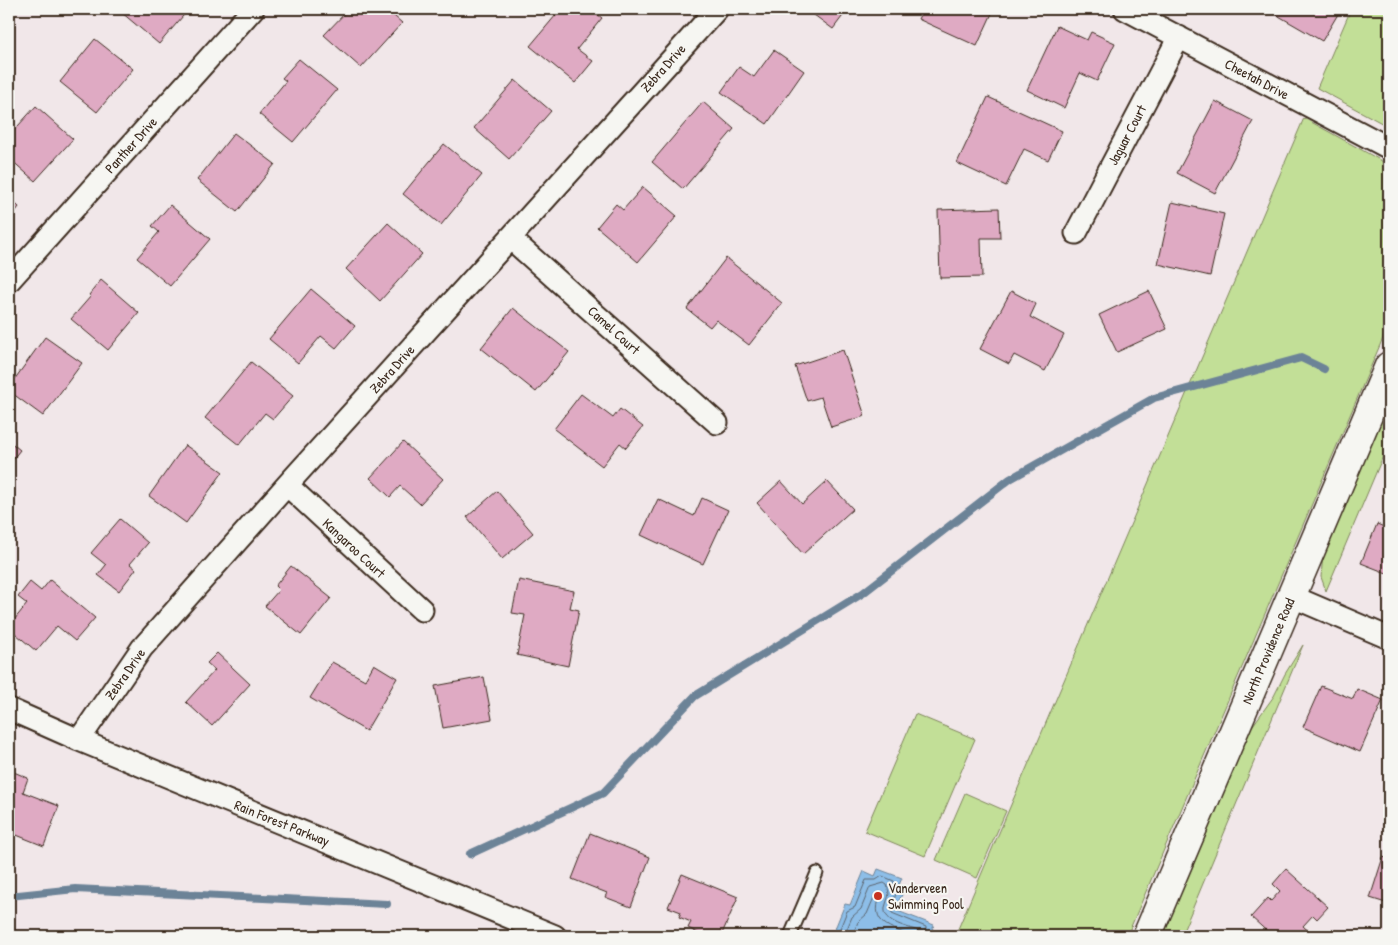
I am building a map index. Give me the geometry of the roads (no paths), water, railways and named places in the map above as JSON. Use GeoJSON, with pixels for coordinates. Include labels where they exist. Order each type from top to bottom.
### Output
{"type":"FeatureCollection","features":[{"type":"Feature","properties":{"kind":"street","name":"Panther Drive"},"geometry":{"type":"LineString","coordinates":[[9,281],[254,9]]}},
{"type":"Feature","properties":{"kind":"street","name":"Zebra Drive"},"geometry":{"type":"LineString","coordinates":[[79,740],[142,648],[717,9]]}},
{"type":"Feature","properties":{"kind":"street","name":"Cheetah Drive"},"geometry":{"type":"LineString","coordinates":[[1125,9],[1389,148]]}},
{"type":"Feature","properties":{"kind":"street","name":"Jaguar Court"},"geometry":{"type":"LineString","coordinates":[[1076,233],[1179,37]]}},
{"type":"Feature","properties":{"kind":"street","name":"Camel Court"},"geometry":{"type":"LineString","coordinates":[[510,238],[717,422]]}},
{"type":"Feature","properties":{"kind":"street","name":"North Providence Road"},"geometry":{"type":"LineString","coordinates":[[1147,936],[1389,366]]}},
{"type":"Feature","properties":{"kind":"street","name":"Kangaroo Court"},"geometry":{"type":"LineString","coordinates":[[287,485],[422,610]]}},
{"type":"Feature","properties":{"kind":"street"},"geometry":{"type":"LineString","coordinates":[[1291,596],[1389,638]]}},
{"type":"Feature","properties":{"kind":"street","name":"Rain Forest Parkway"},"geometry":{"type":"LineString","coordinates":[[9,709],[79,740],[555,936]]}},
{"type":"Feature","properties":{"kind":"lane"},"geometry":{"type":"LineString","coordinates":[[790,936],[817,873]]}},
{"type":"Feature","properties":{"kind":"water","name":"Vanderveen Swimming Pool"},"geometry":{"type":"Polygon","coordinates":[[[878,869],[902,878],[899,885],[905,888],[895,910],[934,925],[930,936],[832,936],[845,904],[850,905],[864,871],[875,876],[878,869]]]}},
{"type":"Feature","properties":{"kind":"waterway"},"geometry":{"type":"LineString","coordinates":[[470,854],[603,793],[695,696],[863,593],[1010,479],[1154,398],[1301,358],[1324,369]]}},
{"type":"Feature","properties":{"kind":"waterway"},"geometry":{"type":"LineString","coordinates":[[9,896],[75,889],[387,904]]}},
{"type":"Feature","properties":{"kind":"place","name":"Vanderveen Swimming Pool"},"geometry":{"type":"Point","coordinates":[878,896]}}]}
